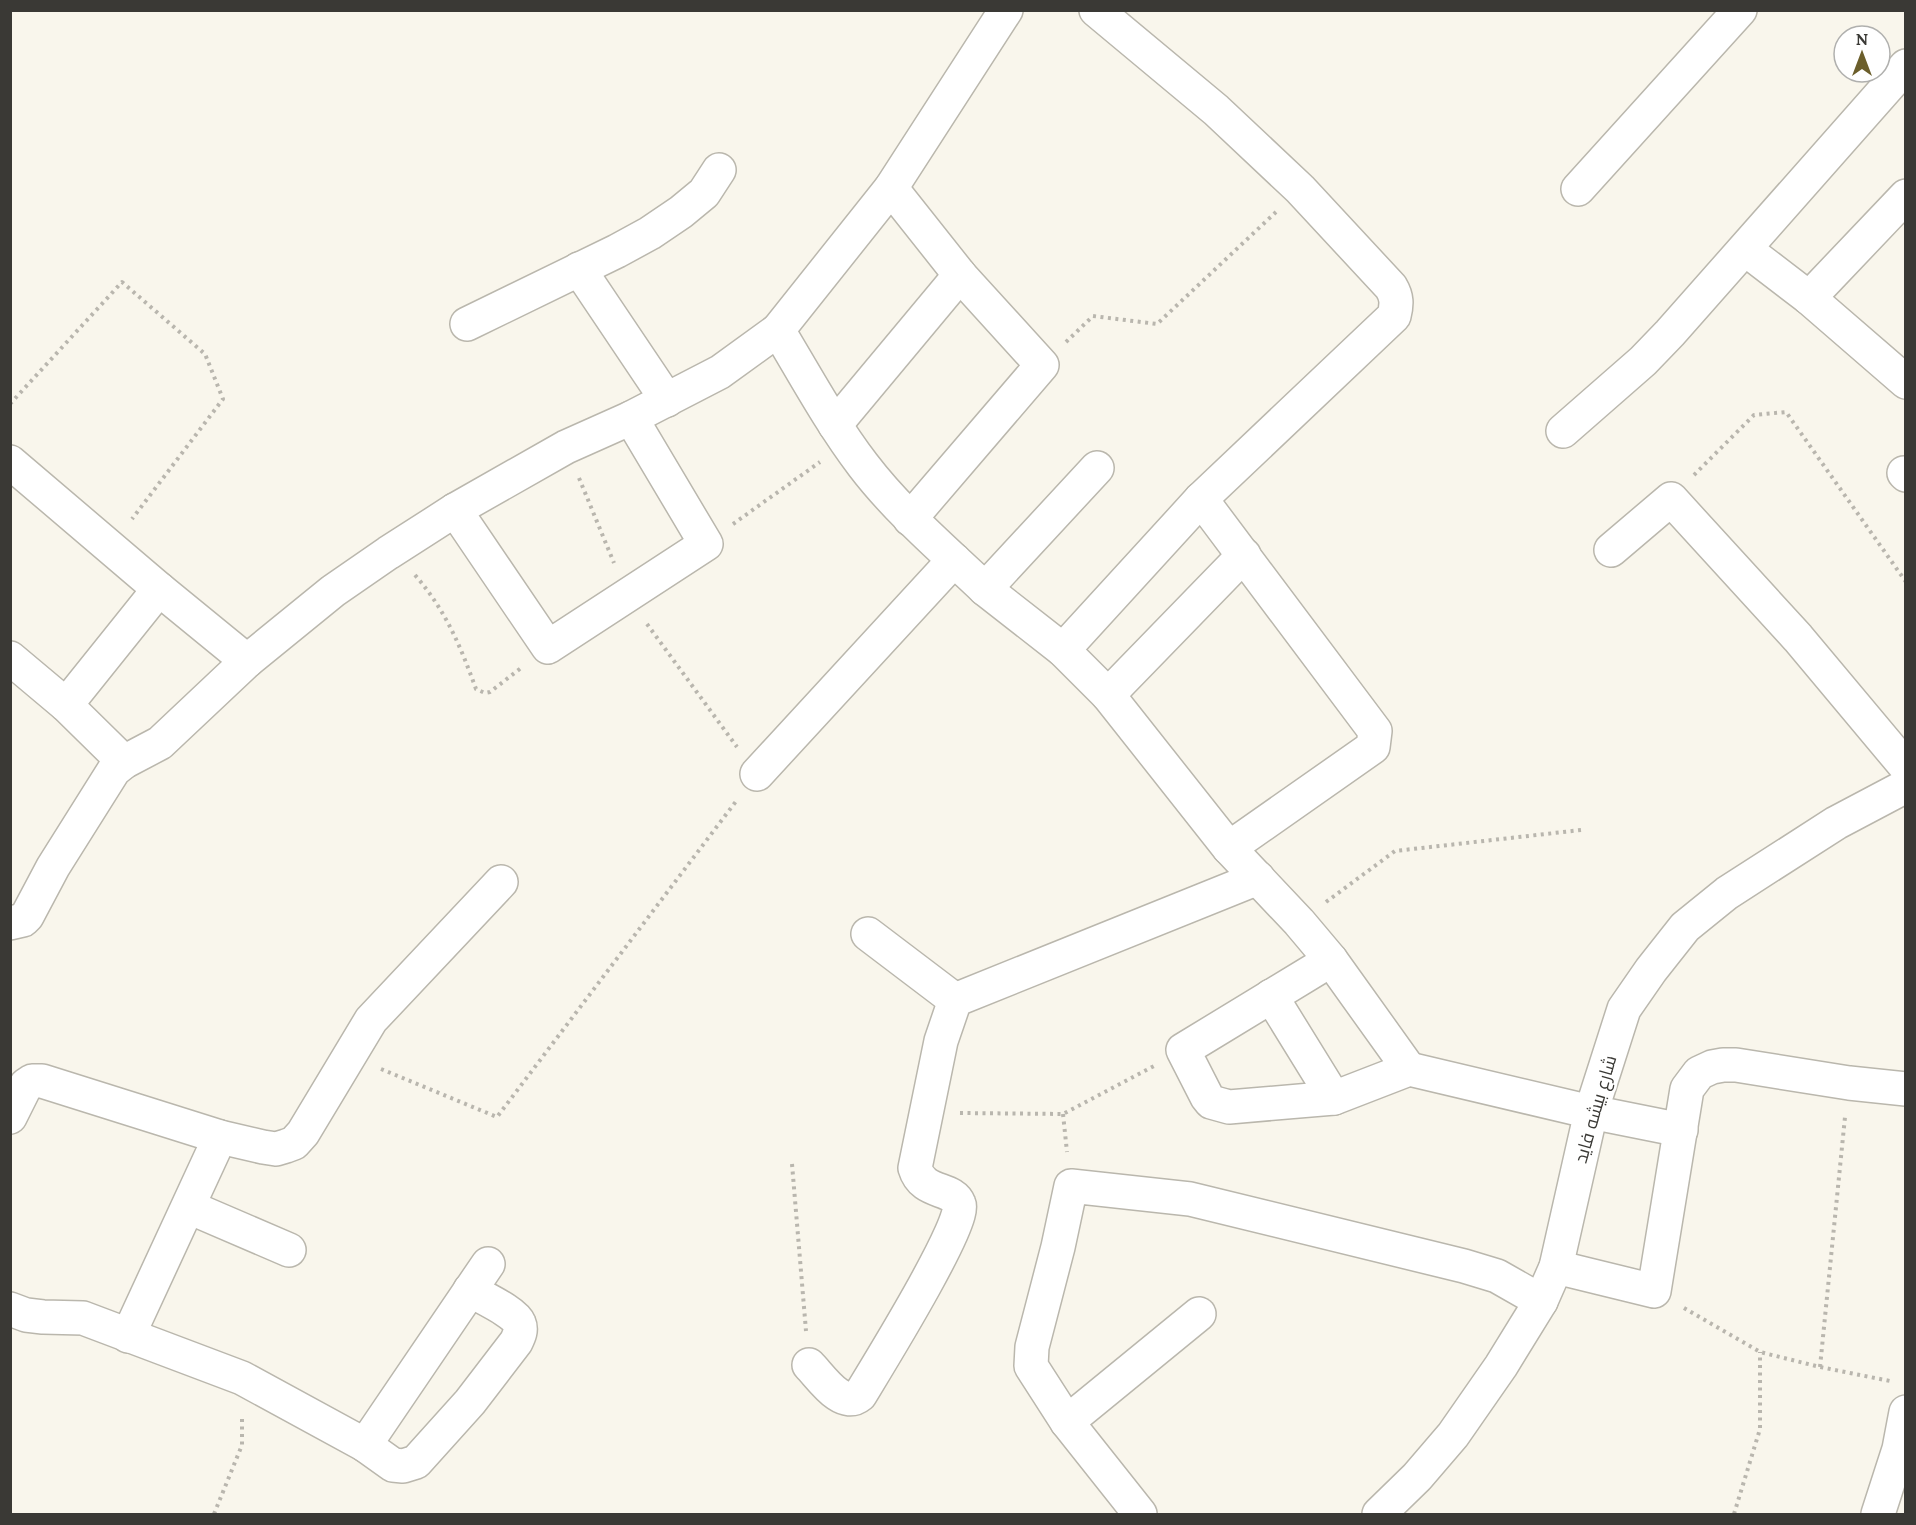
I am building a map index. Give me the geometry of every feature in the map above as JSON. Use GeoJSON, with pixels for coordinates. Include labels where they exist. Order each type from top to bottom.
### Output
{"type":"FeatureCollection","features":[{"type":"Feature","properties":{"kind":"street"},"geometry":{"type":"LineString","coordinates":[[10,923],[23,920],[27,916],[53,867],[114,770],[124,762],[160,743],[247,661],[333,591],[455,510],[566,447],[631,418],[720,372],[778,330],[891,188],[1006,10]]}},
{"type":"Feature","properties":{"kind":"street"},"geometry":{"type":"LineString","coordinates":[[1064,650],[1201,500],[1394,316],[1397,306],[1396,296],[1391,287],[1300,189],[1216,110],[1096,10]]}},
{"type":"Feature","properties":{"kind":"street"},"geometry":{"type":"LineString","coordinates":[[1578,189],[1740,10]]}},
{"type":"Feature","properties":{"kind":"street"},"geometry":{"type":"LineString","coordinates":[[1563,431],[1643,361],[1745,249],[1905,66]]}},
{"type":"Feature","properties":{"kind":"street"},"geometry":{"type":"LineString","coordinates":[[467,324],[626,246],[681,212],[704,194],[719,170]]}},
{"type":"Feature","properties":{"kind":"street"},"geometry":{"type":"LineString","coordinates":[[891,188],[960,275],[1042,365],[910,519]]}},
{"type":"Feature","properties":{"kind":"street"},"geometry":{"type":"LineString","coordinates":[[1809,298],[1905,196]]}},
{"type":"Feature","properties":{"kind":"street"},"geometry":{"type":"LineString","coordinates":[[1745,249],[1809,298],[1905,382]]}},
{"type":"Feature","properties":{"kind":"street"},"geometry":{"type":"LineString","coordinates":[[579,269],[667,400]]}},
{"type":"Feature","properties":{"kind":"street"},"geometry":{"type":"LineString","coordinates":[[841,434],[960,275]]}},
{"type":"Feature","properties":{"kind":"street"},"geometry":{"type":"LineString","coordinates":[[778,330],[841,434],[864,467],[910,519],[985,589],[1064,650],[1108,695],[1229,848],[1299,922],[1331,960],[1408,1069]]}},
{"type":"Feature","properties":{"kind":"street"},"geometry":{"type":"LineString","coordinates":[[455,510],[548,647],[706,544],[631,418]]}},
{"type":"Feature","properties":{"kind":"street"},"geometry":{"type":"LineString","coordinates":[[985,589],[1097,468]]}},
{"type":"Feature","properties":{"kind":"street"},"geometry":{"type":"LineString","coordinates":[[14,472],[111,546],[159,589],[247,661]]}},
{"type":"Feature","properties":{"kind":"street"},"geometry":{"type":"LineString","coordinates":[[1611,550],[1671,499],[1798,638],[1905,767]]}},
{"type":"Feature","properties":{"kind":"street"},"geometry":{"type":"LineString","coordinates":[[1201,500],[1375,731],[1373,747],[1229,848]]}},
{"type":"Feature","properties":{"kind":"street"},"geometry":{"type":"LineString","coordinates":[[1108,695],[1244,555]]}},
{"type":"Feature","properties":{"kind":"street"},"geometry":{"type":"LineString","coordinates":[[757,774],[954,560]]}},
{"type":"Feature","properties":{"kind":"street"},"geometry":{"type":"LineString","coordinates":[[66,705],[159,589]]}},
{"type":"Feature","properties":{"kind":"street"},"geometry":{"type":"LineString","coordinates":[[10,658],[66,705],[124,762]]}},
{"type":"Feature","properties":{"kind":"street","name":"شارع بيشه فايد"},"geometry":{"type":"LineString","coordinates":[[1378,1515],[1417,1477],[1453,1435],[1501,1366],[1541,1301],[1556,1267],[1591,1112],[1624,1009],[1651,970],[1685,927],[1727,893],[1836,823],[1905,786]]}},
{"type":"Feature","properties":{"kind":"street"},"geometry":{"type":"LineString","coordinates":[[809,1365],[840,1397],[856,1399],[923,1288],[954,1228],[960,1211],[955,1197],[924,1183],[918,1177],[915,1168],[941,1041],[955,1000],[1258,878]]}},
{"type":"Feature","properties":{"kind":"street"},"geometry":{"type":"LineString","coordinates":[[10,1117],[26,1085],[32,1081],[42,1081],[220,1137],[276,1149],[294,1143],[303,1133],[371,1020],[501,882]]}},
{"type":"Feature","properties":{"kind":"street"},"geometry":{"type":"LineString","coordinates":[[868,933],[955,1000]]}},
{"type":"Feature","properties":{"kind":"street"},"geometry":{"type":"LineString","coordinates":[[1331,960],[1183,1050],[1207,1097],[1218,1105],[1229,1107],[1334,1098],[1408,1069],[1591,1112],[1681,1130]]}},
{"type":"Feature","properties":{"kind":"street"},"geometry":{"type":"LineString","coordinates":[[1271,996],[1334,1098]]}},
{"type":"Feature","properties":{"kind":"street"},"geometry":{"type":"LineString","coordinates":[[1556,1267],[1654,1291],[1688,1089],[1699,1073],[1712,1067],[1736,1065],[1848,1083],[1905,1089]]}},
{"type":"Feature","properties":{"kind":"street"},"geometry":{"type":"LineString","coordinates":[[128,1336],[220,1137]]}},
{"type":"Feature","properties":{"kind":"street"},"geometry":{"type":"LineString","coordinates":[[1140,1515],[1067,1422],[1031,1366],[1030,1358],[1071,1186],[1152,1193],[1212,1204],[1464,1266],[1497,1276],[1541,1301]]}},
{"type":"Feature","properties":{"kind":"street"},"geometry":{"type":"LineString","coordinates":[[189,1207],[289,1250]]}},
{"type":"Feature","properties":{"kind":"street"},"geometry":{"type":"LineString","coordinates":[[10,1309],[26,1315],[83,1318],[242,1378],[364,1445],[393,1466],[402,1466],[416,1462],[470,1402],[516,1342],[520,1332],[519,1323],[479,1277],[364,1445]]}},
{"type":"Feature","properties":{"kind":"street"},"geometry":{"type":"LineString","coordinates":[[1067,1422],[1199,1314]]}},
{"type":"Feature","properties":{"kind":"street"},"geometry":{"type":"LineString","coordinates":[[1878,1515],[1899,1449],[1905,1412]]}},
{"type":"Feature","properties":{"kind":"path"},"geometry":{"type":"LineString","coordinates":[[1042,365],[1093,316],[1157,324],[1300,189]]}},
{"type":"Feature","properties":{"kind":"path"},"geometry":{"type":"LineString","coordinates":[[10,404],[122,282],[205,354],[223,399],[111,546]]}},
{"type":"Feature","properties":{"kind":"path"},"geometry":{"type":"LineString","coordinates":[[1671,499],[1754,415],[1786,412],[1905,582]]}},
{"type":"Feature","properties":{"kind":"path"},"geometry":{"type":"LineString","coordinates":[[706,544],[841,434]]}},
{"type":"Feature","properties":{"kind":"path"},"geometry":{"type":"LineString","coordinates":[[349,1056],[497,1117],[757,774],[627,596],[566,447]]}},
{"type":"Feature","properties":{"kind":"path"},"geometry":{"type":"LineString","coordinates":[[388,553],[416,576],[440,608],[459,641],[476,689],[480,692],[490,692],[495,689],[548,647]]}},
{"type":"Feature","properties":{"kind":"path"},"geometry":{"type":"LineString","coordinates":[[1299,922],[1395,851],[1581,830]]}},
{"type":"Feature","properties":{"kind":"path"},"geometry":{"type":"LineString","coordinates":[[927,1113],[1063,1114],[1183,1050]]}},
{"type":"Feature","properties":{"kind":"path"},"geometry":{"type":"LineString","coordinates":[[1820,1367],[1848,1083]]}},
{"type":"Feature","properties":{"kind":"path"},"geometry":{"type":"LineString","coordinates":[[792,1164],[809,1365]]}},
{"type":"Feature","properties":{"kind":"path"},"geometry":{"type":"LineString","coordinates":[[1654,1291],[1760,1352],[1895,1382]]}},
{"type":"Feature","properties":{"kind":"path"},"geometry":{"type":"LineString","coordinates":[[1734,1515],[1760,1429],[1760,1352]]}},
{"type":"Feature","properties":{"kind":"path"},"geometry":{"type":"LineString","coordinates":[[214,1515],[242,1445],[242,1378]]}}]}
